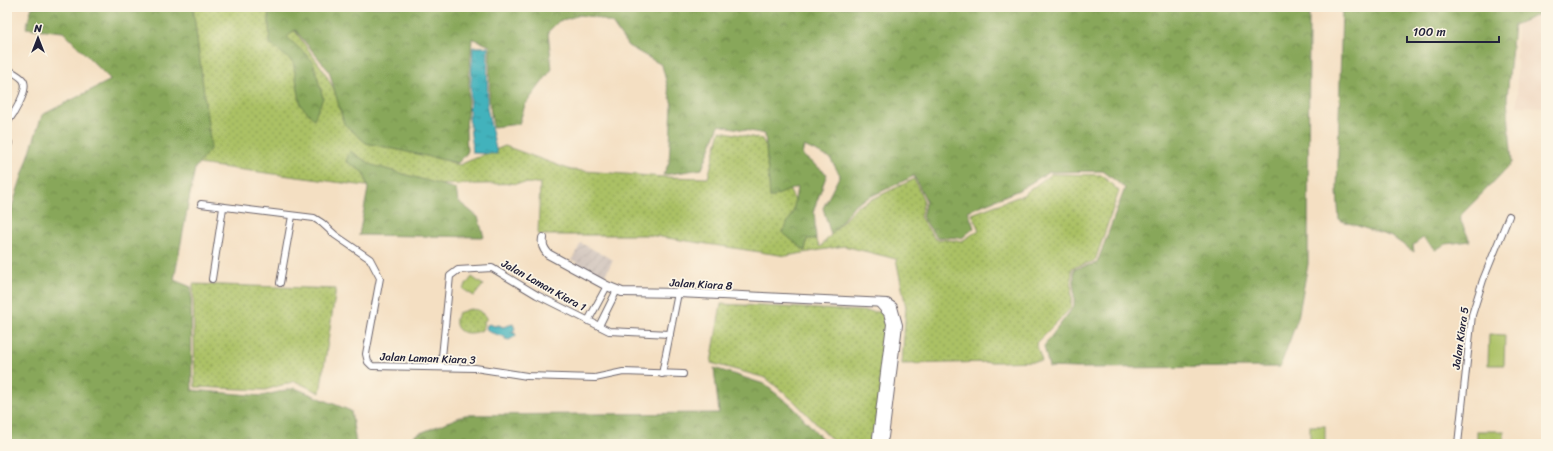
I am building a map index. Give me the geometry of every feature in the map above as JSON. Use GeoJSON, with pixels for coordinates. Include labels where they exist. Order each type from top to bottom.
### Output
{"type":"FeatureCollection","features":[{"type":"Feature","properties":{"kind":"street"},"geometry":{"type":"LineString","coordinates":[[7,68],[22,78],[25,84],[25,91],[7,123]]}},
{"type":"Feature","properties":{"kind":"street"},"geometry":{"type":"LineString","coordinates":[[7,149],[9,143]]}},
{"type":"Feature","properties":{"kind":"street","name":"Jalan Laman Kiara 3"},"geometry":{"type":"LineString","coordinates":[[201,204],[223,208],[314,218],[335,235],[370,259],[380,278],[366,354],[368,362],[372,366],[475,368],[527,376],[595,378],[623,372],[683,374]]}},
{"type":"Feature","properties":{"kind":"street"},"geometry":{"type":"LineString","coordinates":[[212,279],[223,208]]}},
{"type":"Feature","properties":{"kind":"street"},"geometry":{"type":"LineString","coordinates":[[280,283],[292,216]]}},
{"type":"Feature","properties":{"kind":"street","name":"Jalan Kiara 5"},"geometry":{"type":"LineString","coordinates":[[1458,444],[1472,315],[1483,280],[1509,216]]}},
{"type":"Feature","properties":{"kind":"street","name":"Jalan Kiara 8"},"geometry":{"type":"LineString","coordinates":[[543,238],[543,248],[548,254],[607,286],[622,292],[678,293],[887,303],[893,307],[898,325],[884,437],[880,444]]}},
{"type":"Feature","properties":{"kind":"street","name":"Jalan Laman Kiara 1"},"geometry":{"type":"LineString","coordinates":[[441,367],[450,276],[458,270],[492,268],[537,295],[609,332],[670,334]]}},
{"type":"Feature","properties":{"kind":"street"},"geometry":{"type":"LineString","coordinates":[[588,321],[607,286]]}},
{"type":"Feature","properties":{"kind":"street"},"geometry":{"type":"LineString","coordinates":[[599,326],[617,290]]}},
{"type":"Feature","properties":{"kind":"street"},"geometry":{"type":"LineString","coordinates":[[662,374],[678,293]]}},
{"type":"Feature","properties":{"kind":"shaded area"},"geometry":{"type":"Polygon","coordinates":[[[1546,14],[1546,107],[1517,106],[1517,25],[1546,14]]]}},
{"type":"Feature","properties":{"kind":"shaded area"},"geometry":{"type":"Polygon","coordinates":[[[581,243],[613,260],[604,277],[572,260],[581,243]]]}},
{"type":"Feature","properties":{"kind":"green space"},"geometry":{"type":"Polygon","coordinates":[[[32,7],[193,7],[211,148],[195,168],[174,280],[191,287],[192,390],[262,396],[295,388],[351,411],[356,444],[7,444],[7,222],[42,115],[111,80],[63,32],[26,28],[32,7]]]}},
{"type":"Feature","properties":{"kind":"green space"},"geometry":{"type":"Polygon","coordinates":[[[191,7],[288,7],[289,23],[324,71],[354,127],[459,165],[505,146],[571,170],[664,177],[708,178],[720,131],[762,139],[820,247],[856,207],[914,179],[924,201],[920,217],[935,239],[962,241],[979,230],[972,214],[1023,195],[1051,174],[1101,175],[1119,191],[1095,261],[1072,268],[1071,308],[1036,343],[1042,361],[902,364],[906,307],[896,259],[844,246],[786,256],[648,235],[538,235],[540,183],[366,186],[190,163],[191,7]]]}},
{"type":"Feature","properties":{"kind":"green space"},"geometry":{"type":"Polygon","coordinates":[[[268,7],[1309,7],[1308,264],[1298,318],[1280,367],[1049,367],[1044,346],[1074,306],[1074,269],[1097,263],[1125,188],[1103,171],[1049,172],[1019,190],[968,211],[974,228],[962,238],[936,237],[922,217],[926,200],[914,176],[855,204],[831,235],[823,208],[840,175],[830,158],[804,146],[802,155],[827,174],[814,209],[816,239],[807,239],[805,251],[782,232],[793,213],[797,187],[770,198],[765,134],[719,125],[702,169],[663,175],[669,163],[672,105],[662,65],[628,46],[612,23],[595,17],[580,15],[559,21],[548,32],[552,69],[525,105],[519,124],[493,127],[489,100],[490,46],[472,38],[466,130],[467,153],[458,163],[366,143],[344,124],[329,71],[295,30],[287,37],[313,61],[323,98],[314,119],[301,106],[293,62],[270,44],[268,7]]]}},
{"type":"Feature","properties":{"kind":"green space"},"geometry":{"type":"Polygon","coordinates":[[[1342,7],[1526,7],[1535,11],[1537,7],[1546,7],[1546,12],[1514,25],[1507,98],[1512,163],[1459,217],[1470,241],[1446,244],[1435,250],[1423,238],[1413,245],[1414,252],[1392,237],[1339,220],[1337,191],[1342,7]]]}},
{"type":"Feature","properties":{"kind":"green space"},"geometry":{"type":"Polygon","coordinates":[[[350,151],[372,165],[456,189],[458,201],[478,217],[484,237],[359,235],[368,189],[364,173],[346,161],[350,151]]]}},
{"type":"Feature","properties":{"kind":"green space"},"geometry":{"type":"Polygon","coordinates":[[[472,277],[483,285],[474,296],[463,289],[472,277]]]}},
{"type":"Feature","properties":{"kind":"green space"},"geometry":{"type":"Polygon","coordinates":[[[193,284],[336,289],[320,393],[295,381],[265,390],[195,387],[193,284]]]}},
{"type":"Feature","properties":{"kind":"green space"},"geometry":{"type":"Polygon","coordinates":[[[721,304],[881,312],[889,329],[876,444],[836,444],[794,401],[766,378],[711,363],[721,304]]]}},
{"type":"Feature","properties":{"kind":"green space"},"geometry":{"type":"Polygon","coordinates":[[[470,309],[478,310],[487,318],[484,322],[482,330],[466,333],[458,329],[456,319],[458,313],[470,309]]]}},
{"type":"Feature","properties":{"kind":"green space"},"geometry":{"type":"Polygon","coordinates":[[[1489,334],[1505,335],[1504,365],[1488,365],[1489,334]]]}},
{"type":"Feature","properties":{"kind":"green space"},"geometry":{"type":"Polygon","coordinates":[[[714,368],[764,384],[793,407],[827,444],[408,444],[413,436],[465,415],[719,413],[714,368]]]}},
{"type":"Feature","properties":{"kind":"green space"},"geometry":{"type":"Polygon","coordinates":[[[1310,426],[1325,426],[1325,444],[1310,444],[1310,426]]]}},
{"type":"Feature","properties":{"kind":"green space"},"geometry":{"type":"Polygon","coordinates":[[[1477,431],[1504,431],[1504,444],[1477,444],[1477,431]]]}},
{"type":"Feature","properties":{"kind":"water"},"geometry":{"type":"Polygon","coordinates":[[[473,47],[488,47],[487,108],[497,154],[473,153],[469,117],[473,47]]]}},
{"type":"Feature","properties":{"kind":"water"},"geometry":{"type":"Polygon","coordinates":[[[490,324],[503,327],[513,324],[515,329],[511,333],[515,333],[516,336],[509,340],[505,339],[505,336],[489,332],[486,328],[487,325],[490,324]]]}}]}
